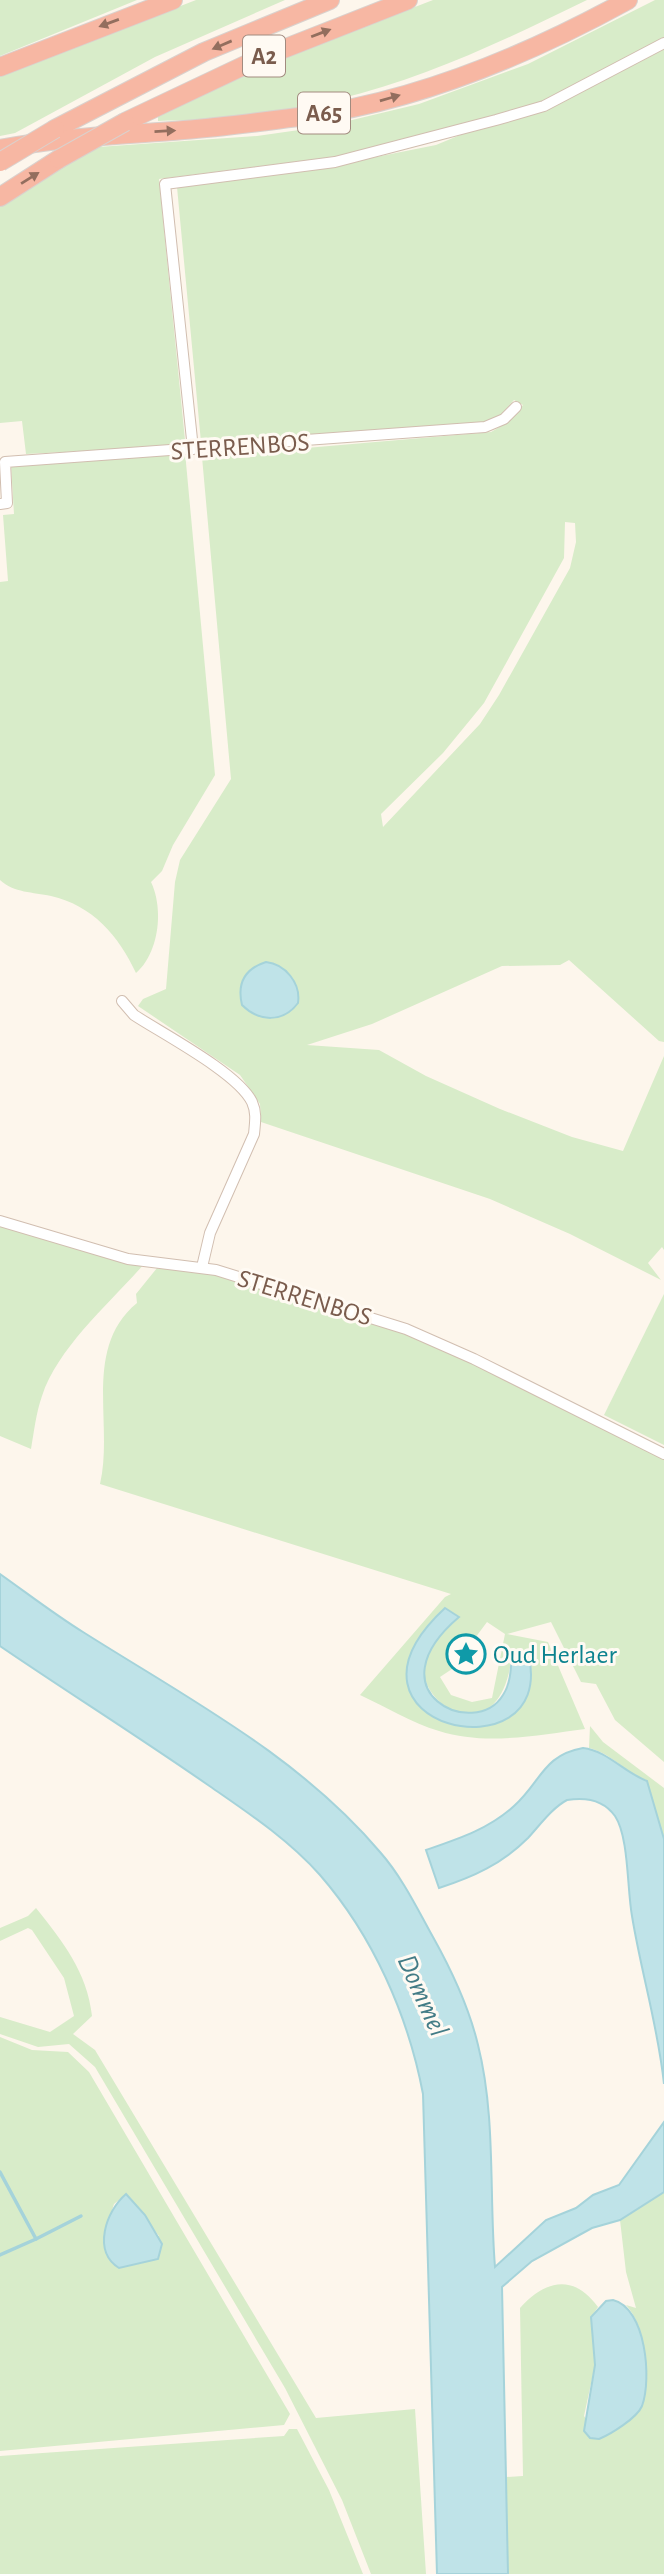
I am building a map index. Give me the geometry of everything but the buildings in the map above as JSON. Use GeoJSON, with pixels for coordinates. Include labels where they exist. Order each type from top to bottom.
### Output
{"type":"FeatureCollection","features":[{"type":"Feature","properties":{"kind":"highway"},"geometry":{"type":"LineString","coordinates":[[0,67],[173,0]]}},
{"type":"Feature","properties":{"kind":"highway","name":"A2"},"geometry":{"type":"LineString","coordinates":[[0,162],[55,129],[204,52],[330,0]]}},
{"type":"Feature","properties":{"kind":"highway","name":"A2"},"geometry":{"type":"LineString","coordinates":[[0,197],[59,159],[125,122],[258,59],[408,0]]}},
{"type":"Feature","properties":{"kind":"highway","name":"A65"},"geometry":{"type":"LineString","coordinates":[[0,149],[66,139],[187,130],[308,116],[366,106],[450,80],[549,42],[628,0]]}},
{"type":"Feature","properties":{"kind":"street"},"geometry":{"type":"LineString","coordinates":[[193,449],[165,184],[335,162],[496,120],[544,106],[664,43]]}},
{"type":"Feature","properties":{"kind":"street","name":"STERRENBOS"},"geometry":{"type":"LineString","coordinates":[[0,504],[7,503],[5,462],[485,428],[504,419],[516,407]]}},
{"type":"Feature","properties":{"kind":"street"},"geometry":{"type":"LineString","coordinates":[[122,1001],[134,1015],[234,1079],[253,1104],[256,1118],[254,1135],[211,1233],[202,1266]]}},
{"type":"Feature","properties":{"kind":"street","name":"STERRENBOS"},"geometry":{"type":"LineString","coordinates":[[0,1221],[128,1259],[202,1266],[406,1329],[664,1454]]}},
{"type":"Feature","properties":{"kind":"green space"},"geometry":{"type":"Polygon","coordinates":[[[0,0],[137,0],[0,56],[0,0]]]}},
{"type":"Feature","properties":{"kind":"green space"},"geometry":{"type":"Polygon","coordinates":[[[196,0],[285,0],[155,57],[15,133],[0,136],[0,76],[196,0]]]}},
{"type":"Feature","properties":{"kind":"green space"},"geometry":{"type":"Polygon","coordinates":[[[433,0],[587,0],[435,69],[371,90],[268,113],[158,121],[158,113],[209,87],[433,0]]]}},
{"type":"Feature","properties":{"kind":"green space"},"geometry":{"type":"Polygon","coordinates":[[[655,0],[664,0],[664,38],[540,102],[371,152],[159,179],[185,440],[182,446],[26,454],[22,421],[0,423],[0,206],[11,198],[98,147],[257,136],[327,126],[419,104],[528,64],[655,0]]]}},
{"type":"Feature","properties":{"kind":"green space"},"geometry":{"type":"Polygon","coordinates":[[[664,49],[664,1042],[659,1041],[569,960],[560,965],[502,966],[372,1024],[307,1045],[379,1050],[426,1076],[500,1109],[572,1137],[623,1151],[664,1056],[664,1250],[662,1247],[648,1263],[661,1280],[570,1234],[490,1199],[261,1122],[260,1104],[240,1075],[138,1006],[143,999],[166,989],[175,882],[180,860],[231,779],[202,457],[491,432],[503,425],[523,405],[514,400],[498,418],[486,422],[201,442],[177,187],[311,170],[436,145],[477,128],[545,111],[664,49]],[[565,522],[564,558],[484,703],[443,753],[381,814],[383,827],[480,724],[499,695],[570,568],[576,542],[575,523],[565,522]]]}},
{"type":"Feature","properties":{"kind":"green space"},"geometry":{"type":"Polygon","coordinates":[[[185,452],[215,775],[173,845],[162,871],[151,882],[157,905],[157,930],[150,954],[136,973],[112,935],[91,915],[66,900],[18,890],[0,880],[0,582],[8,581],[3,515],[14,514],[11,465],[185,452]]]}},
{"type":"Feature","properties":{"kind":"green space"},"geometry":{"type":"Polygon","coordinates":[[[0,1224],[144,1264],[60,1360],[42,1396],[31,1449],[0,1436],[0,1224]]]}},
{"type":"Feature","properties":{"kind":"green space"},"geometry":{"type":"Polygon","coordinates":[[[157,1268],[216,1275],[426,1340],[664,1459],[664,1762],[615,1720],[596,1684],[581,1682],[551,1622],[507,1634],[548,1642],[585,1729],[493,1739],[457,1735],[429,1728],[360,1695],[445,1597],[451,1594],[100,1484],[105,1364],[110,1342],[120,1321],[137,1303],[136,1294],[157,1268]],[[445,1608],[413,1649],[408,1683],[423,1708],[449,1723],[480,1727],[509,1718],[528,1695],[529,1657],[512,1653],[505,1687],[491,1706],[475,1714],[457,1712],[441,1703],[429,1689],[424,1671],[427,1653],[437,1638],[459,1617],[445,1608]],[[487,1622],[452,1669],[440,1677],[451,1695],[472,1702],[492,1698],[505,1634],[487,1622]]]}},
{"type":"Feature","properties":{"kind":"green space"},"geometry":{"type":"Polygon","coordinates":[[[664,1294],[664,1445],[604,1415],[664,1294]]]}},
{"type":"Feature","properties":{"kind":"green space"},"geometry":{"type":"Polygon","coordinates":[[[590,1726],[603,1742],[664,1788],[664,1839],[647,1781],[604,1754],[589,1748],[590,1726]]]}},
{"type":"Feature","properties":{"kind":"green space"},"geometry":{"type":"Polygon","coordinates":[[[36,1908],[72,1958],[85,1985],[92,2016],[73,2034],[95,2050],[316,2418],[415,2409],[426,2574],[371,2574],[342,2500],[285,2388],[95,2067],[69,2044],[38,2047],[0,2034],[0,2017],[50,2032],[74,2016],[64,1978],[32,1930],[28,1928],[0,1941],[0,1928],[28,1916],[36,1908]]]}},
{"type":"Feature","properties":{"kind":"green space"},"geometry":{"type":"Polygon","coordinates":[[[0,2037],[32,2050],[68,2052],[89,2072],[290,2414],[284,2425],[0,2451],[0,2037]],[[126,2194],[114,2204],[104,2236],[159,2236],[126,2194]]]}},
{"type":"Feature","properties":{"kind":"green space"},"geometry":{"type":"Polygon","coordinates":[[[664,2192],[664,2574],[508,2574],[506,2477],[523,2476],[520,2308],[540,2291],[560,2284],[579,2289],[598,2307],[591,2317],[595,2365],[584,2416],[599,2439],[606,2436],[645,2392],[645,2358],[641,2335],[633,2314],[626,2305],[636,2308],[626,2272],[620,2220],[664,2192]]]}},
{"type":"Feature","properties":{"kind":"green space"},"geometry":{"type":"Polygon","coordinates":[[[289,2429],[297,2429],[329,2490],[363,2574],[0,2574],[0,2456],[284,2436],[289,2429]]]}},
{"type":"Feature","properties":{"kind":"water"},"geometry":{"type":"Polygon","coordinates":[[[266,962],[285,971],[297,988],[298,1003],[292,1010],[278,1017],[256,1015],[242,1005],[241,990],[244,978],[252,969],[266,962]]]}},
{"type":"Feature","properties":{"kind":"water","name":"Dommel"},"geometry":{"type":"Polygon","coordinates":[[[0,1574],[72,1625],[201,1705],[278,1758],[314,1786],[348,1818],[395,1872],[453,1976],[478,2045],[490,2127],[495,2267],[546,2220],[576,2208],[593,2195],[619,2185],[664,2122],[664,2192],[620,2220],[592,2228],[532,2261],[502,2287],[508,2574],[437,2574],[423,2094],[398,2006],[372,1950],[320,1875],[281,1838],[182,1767],[0,1646],[0,1574]]]}},
{"type":"Feature","properties":{"kind":"water"},"geometry":{"type":"Polygon","coordinates":[[[445,1608],[459,1617],[434,1644],[425,1667],[427,1687],[438,1701],[454,1710],[472,1713],[489,1708],[506,1690],[512,1653],[527,1653],[528,1695],[509,1718],[480,1727],[448,1723],[422,1708],[407,1683],[413,1650],[445,1608]]]}},
{"type":"Feature","properties":{"kind":"water"},"geometry":{"type":"Polygon","coordinates":[[[583,1748],[608,1757],[647,1781],[664,1839],[664,2084],[658,2041],[632,1916],[623,1837],[620,1825],[610,1810],[593,1800],[567,1800],[551,1812],[528,1838],[508,1855],[475,1874],[439,1888],[426,1850],[494,1821],[523,1797],[551,1763],[583,1748]]]}},
{"type":"Feature","properties":{"kind":"water"},"geometry":{"type":"Polygon","coordinates":[[[126,2194],[145,2215],[162,2244],[158,2259],[119,2268],[106,2252],[105,2231],[113,2210],[126,2194]]]}},
{"type":"Feature","properties":{"kind":"water"},"geometry":{"type":"Polygon","coordinates":[[[613,2300],[624,2306],[633,2316],[639,2330],[646,2363],[645,2394],[639,2411],[617,2430],[599,2439],[590,2438],[584,2431],[595,2365],[591,2317],[606,2301],[613,2300]]]}},
{"type":"Feature","properties":{"kind":"waterway"},"geometry":{"type":"LineString","coordinates":[[0,2172],[36,2239],[0,2255]]}},
{"type":"Feature","properties":{"kind":"waterway"},"geometry":{"type":"LineString","coordinates":[[36,2239],[81,2216]]}},
{"type":"Feature","properties":{"kind":"place","name":"Oud Herlaer"},"geometry":{"type":"Point","coordinates":[466,1654]}}]}
